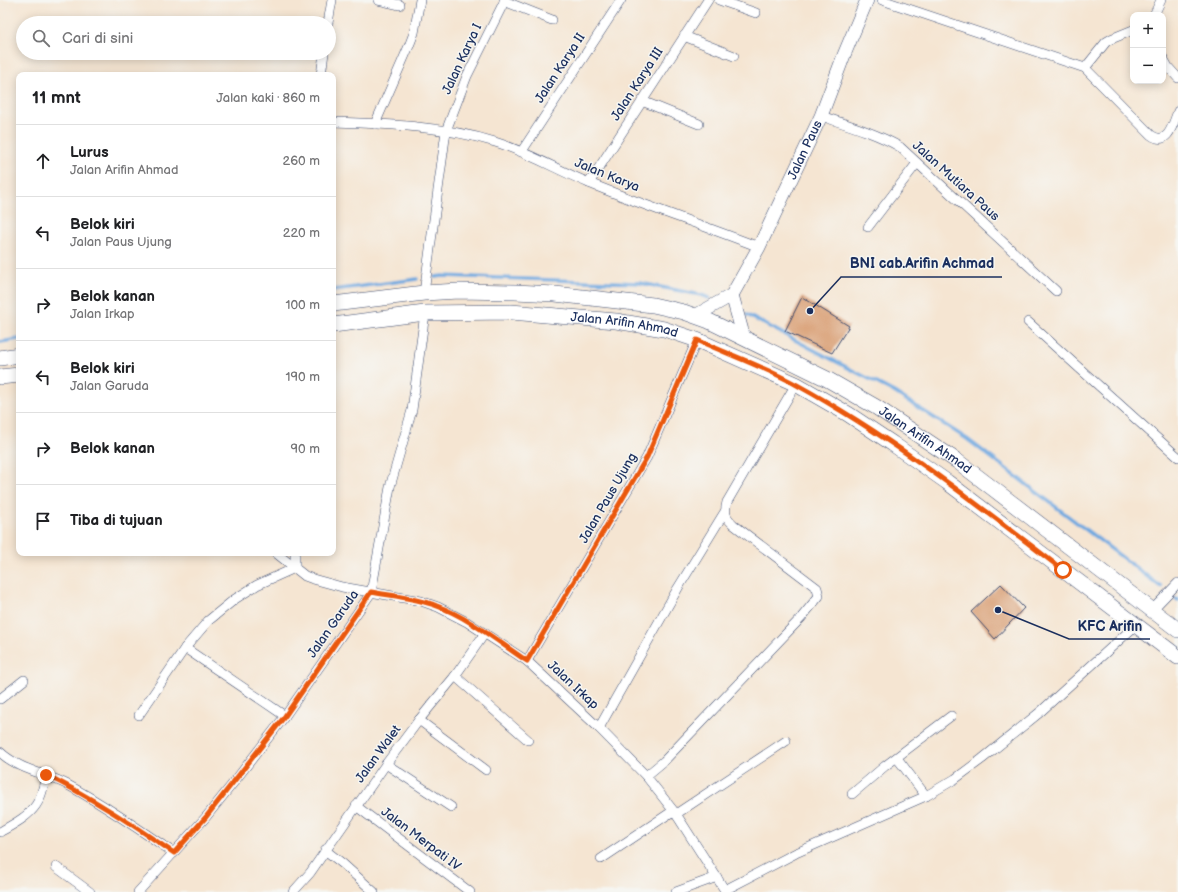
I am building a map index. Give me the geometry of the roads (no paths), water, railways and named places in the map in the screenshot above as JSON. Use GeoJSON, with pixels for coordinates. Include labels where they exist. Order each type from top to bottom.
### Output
{"type":"FeatureCollection","features":[{"type":"Feature","properties":{"kind":"main road","name":"Jalan Paus"},"geometry":{"type":"LineString","coordinates":[[732,295],[759,247],[821,116],[867,0]]}},
{"type":"Feature","properties":{"kind":"main road","name":"Jalan Arifin Ahmad"},"geometry":{"type":"LineString","coordinates":[[336,304],[424,293],[483,290],[555,294],[654,305],[709,321],[827,379],[876,407],[957,460],[1178,630]]}},
{"type":"Feature","properties":{"kind":"main road"},"geometry":{"type":"LineString","coordinates":[[695,316],[732,295],[744,338]]}},
{"type":"Feature","properties":{"kind":"main road","name":"Jalan Arifin Ahmad"},"geometry":{"type":"LineString","coordinates":[[336,325],[425,313],[511,312],[616,321],[664,329],[697,340],[796,384],[848,414],[948,482],[1178,657]]}},
{"type":"Feature","properties":{"kind":"main road"},"geometry":{"type":"LineString","coordinates":[[0,358],[16,355]]}},
{"type":"Feature","properties":{"kind":"main road"},"geometry":{"type":"LineString","coordinates":[[0,377],[16,374]]}},
{"type":"Feature","properties":{"kind":"main road"},"geometry":{"type":"LineString","coordinates":[[990,514],[1004,496]]}},
{"type":"Feature","properties":{"kind":"street"},"geometry":{"type":"LineString","coordinates":[[329,16],[332,0]]}},
{"type":"Feature","properties":{"kind":"street"},"geometry":{"type":"LineString","coordinates":[[378,0],[400,5]]}},
{"type":"Feature","properties":{"kind":"street"},"geometry":{"type":"LineString","coordinates":[[375,124],[410,46],[420,0]]}},
{"type":"Feature","properties":{"kind":"street"},"geometry":{"type":"LineString","coordinates":[[505,0],[552,20]]}},
{"type":"Feature","properties":{"kind":"street","name":"Jalan Karya I"},"geometry":{"type":"LineString","coordinates":[[446,131],[467,76],[505,0]]}},
{"type":"Feature","properties":{"kind":"street","name":"Jalan Karya II"},"geometry":{"type":"LineString","coordinates":[[522,151],[621,0]]}},
{"type":"Feature","properties":{"kind":"street","name":"Jalan Karya III"},"geometry":{"type":"LineString","coordinates":[[589,183],[708,0]]}},
{"type":"Feature","properties":{"kind":"street"},"geometry":{"type":"LineString","coordinates":[[719,0],[756,13]]}},
{"type":"Feature","properties":{"kind":"street"},"geometry":{"type":"LineString","coordinates":[[882,0],[1085,68],[1155,137],[1160,139],[1166,136],[1170,130],[1178,111]]}},
{"type":"Feature","properties":{"kind":"street"},"geometry":{"type":"LineString","coordinates":[[1155,12],[1161,0]]}},
{"type":"Feature","properties":{"kind":"street"},"geometry":{"type":"LineString","coordinates":[[1085,68],[1106,42],[1130,31]]}},
{"type":"Feature","properties":{"kind":"street"},"geometry":{"type":"LineString","coordinates":[[684,36],[734,56]]}},
{"type":"Feature","properties":{"kind":"street"},"geometry":{"type":"LineString","coordinates":[[321,72],[323,60]]}},
{"type":"Feature","properties":{"kind":"street"},"geometry":{"type":"LineString","coordinates":[[1166,63],[1178,78]]}},
{"type":"Feature","properties":{"kind":"street"},"geometry":{"type":"LineString","coordinates":[[642,101],[699,124]]}},
{"type":"Feature","properties":{"kind":"street","name":"Jalan Mutiara Paus"},"geometry":{"type":"LineString","coordinates":[[821,116],[890,141],[900,147],[1056,291]]}},
{"type":"Feature","properties":{"kind":"street","name":"Jalan Karya"},"geometry":{"type":"LineString","coordinates":[[336,122],[375,124],[446,131],[494,142],[522,151],[589,183],[759,247]]}},
{"type":"Feature","properties":{"kind":"street"},"geometry":{"type":"LineString","coordinates":[[424,293],[446,131]]}},
{"type":"Feature","properties":{"kind":"street"},"geometry":{"type":"LineString","coordinates":[[868,227],[917,163]]}},
{"type":"Feature","properties":{"kind":"street","name":"Jalan Garuda"},"geometry":{"type":"LineString","coordinates":[[138,892],[206,817],[285,716],[371,592],[390,487],[412,410],[425,313]]}},
{"type":"Feature","properties":{"kind":"street"},"geometry":{"type":"LineString","coordinates":[[1028,322],[1178,457]]}},
{"type":"Feature","properties":{"kind":"street","name":"Jalan Paus Ujung"},"geometry":{"type":"LineString","coordinates":[[527,661],[647,457],[697,340]]}},
{"type":"Feature","properties":{"kind":"street"},"geometry":{"type":"LineString","coordinates":[[599,728],[678,588],[724,513],[727,502],[796,384]]}},
{"type":"Feature","properties":{"kind":"street"},"geometry":{"type":"LineString","coordinates":[[646,776],[664,760],[802,618],[819,594],[818,588],[734,525],[727,519],[724,513]]}},
{"type":"Feature","properties":{"kind":"street","name":"Jalan Irkap"},"geometry":{"type":"LineString","coordinates":[[280,556],[313,580],[342,587],[421,601],[438,606],[455,614],[486,633],[527,661],[599,728],[646,776],[674,812],[726,891]]}},
{"type":"Feature","properties":{"kind":"street"},"geometry":{"type":"LineString","coordinates":[[139,715],[185,648],[208,621],[235,599],[257,585],[296,568],[295,556]]}},
{"type":"Feature","properties":{"kind":"street"},"geometry":{"type":"LineString","coordinates":[[1152,610],[1178,583]]}},
{"type":"Feature","properties":{"kind":"street"},"geometry":{"type":"LineString","coordinates":[[726,891],[796,853],[926,796],[955,778],[982,759],[1039,713],[1136,625]]}},
{"type":"Feature","properties":{"kind":"street","name":"Jalan Walet"},"geometry":{"type":"LineString","coordinates":[[293,892],[310,873],[386,764],[455,676],[486,633]]}},
{"type":"Feature","properties":{"kind":"street"},"geometry":{"type":"LineString","coordinates":[[185,648],[285,716]]}},
{"type":"Feature","properties":{"kind":"street"},"geometry":{"type":"LineString","coordinates":[[455,676],[528,740]]}},
{"type":"Feature","properties":{"kind":"street"},"geometry":{"type":"LineString","coordinates":[[0,699],[24,680]]}},
{"type":"Feature","properties":{"kind":"street"},"geometry":{"type":"LineString","coordinates":[[852,794],[951,716]]}},
{"type":"Feature","properties":{"kind":"street"},"geometry":{"type":"LineString","coordinates":[[419,720],[486,770]]}},
{"type":"Feature","properties":{"kind":"street"},"geometry":{"type":"LineString","coordinates":[[601,859],[786,741]]}},
{"type":"Feature","properties":{"kind":"street"},"geometry":{"type":"LineString","coordinates":[[0,752],[17,764],[67,785],[174,853]]}},
{"type":"Feature","properties":{"kind":"street"},"geometry":{"type":"LineString","coordinates":[[896,758],[926,796]]}},
{"type":"Feature","properties":{"kind":"street"},"geometry":{"type":"LineString","coordinates":[[386,764],[451,807]]}},
{"type":"Feature","properties":{"kind":"street"},"geometry":{"type":"LineString","coordinates":[[0,832],[23,818],[36,807],[46,775]]}},
{"type":"Feature","properties":{"kind":"street","name":"Jalan Merpati IV"},"geometry":{"type":"LineString","coordinates":[[356,806],[470,892]]}},
{"type":"Feature","properties":{"kind":"street"},"geometry":{"type":"LineString","coordinates":[[325,850],[374,892]]}},
{"type":"Feature","properties":{"kind":"street"},"geometry":{"type":"LineString","coordinates":[[56,867],[90,892]]}},
{"type":"Feature","properties":{"kind":"street"},"geometry":{"type":"LineString","coordinates":[[676,892],[717,877]]}},
{"type":"Feature","properties":{"kind":"waterway"},"geometry":{"type":"LineString","coordinates":[[435,277],[442,276],[640,283],[701,295],[709,298]]}},
{"type":"Feature","properties":{"kind":"waterway"},"geometry":{"type":"LineString","coordinates":[[336,290],[417,279]]}},
{"type":"Feature","properties":{"kind":"waterway"},"geometry":{"type":"LineString","coordinates":[[747,315],[894,392],[967,439],[1161,587]]}},
{"type":"Feature","properties":{"kind":"waterway"},"geometry":{"type":"LineString","coordinates":[[0,342],[16,339]]}},
{"type":"Feature","properties":{"kind":"place","name":"BNI cab.Arifin Achmad"},"geometry":{"type":"Point","coordinates":[810,311]}},
{"type":"Feature","properties":{"kind":"place","name":"KFC Arifin"},"geometry":{"type":"Point","coordinates":[998,610]}}]}
